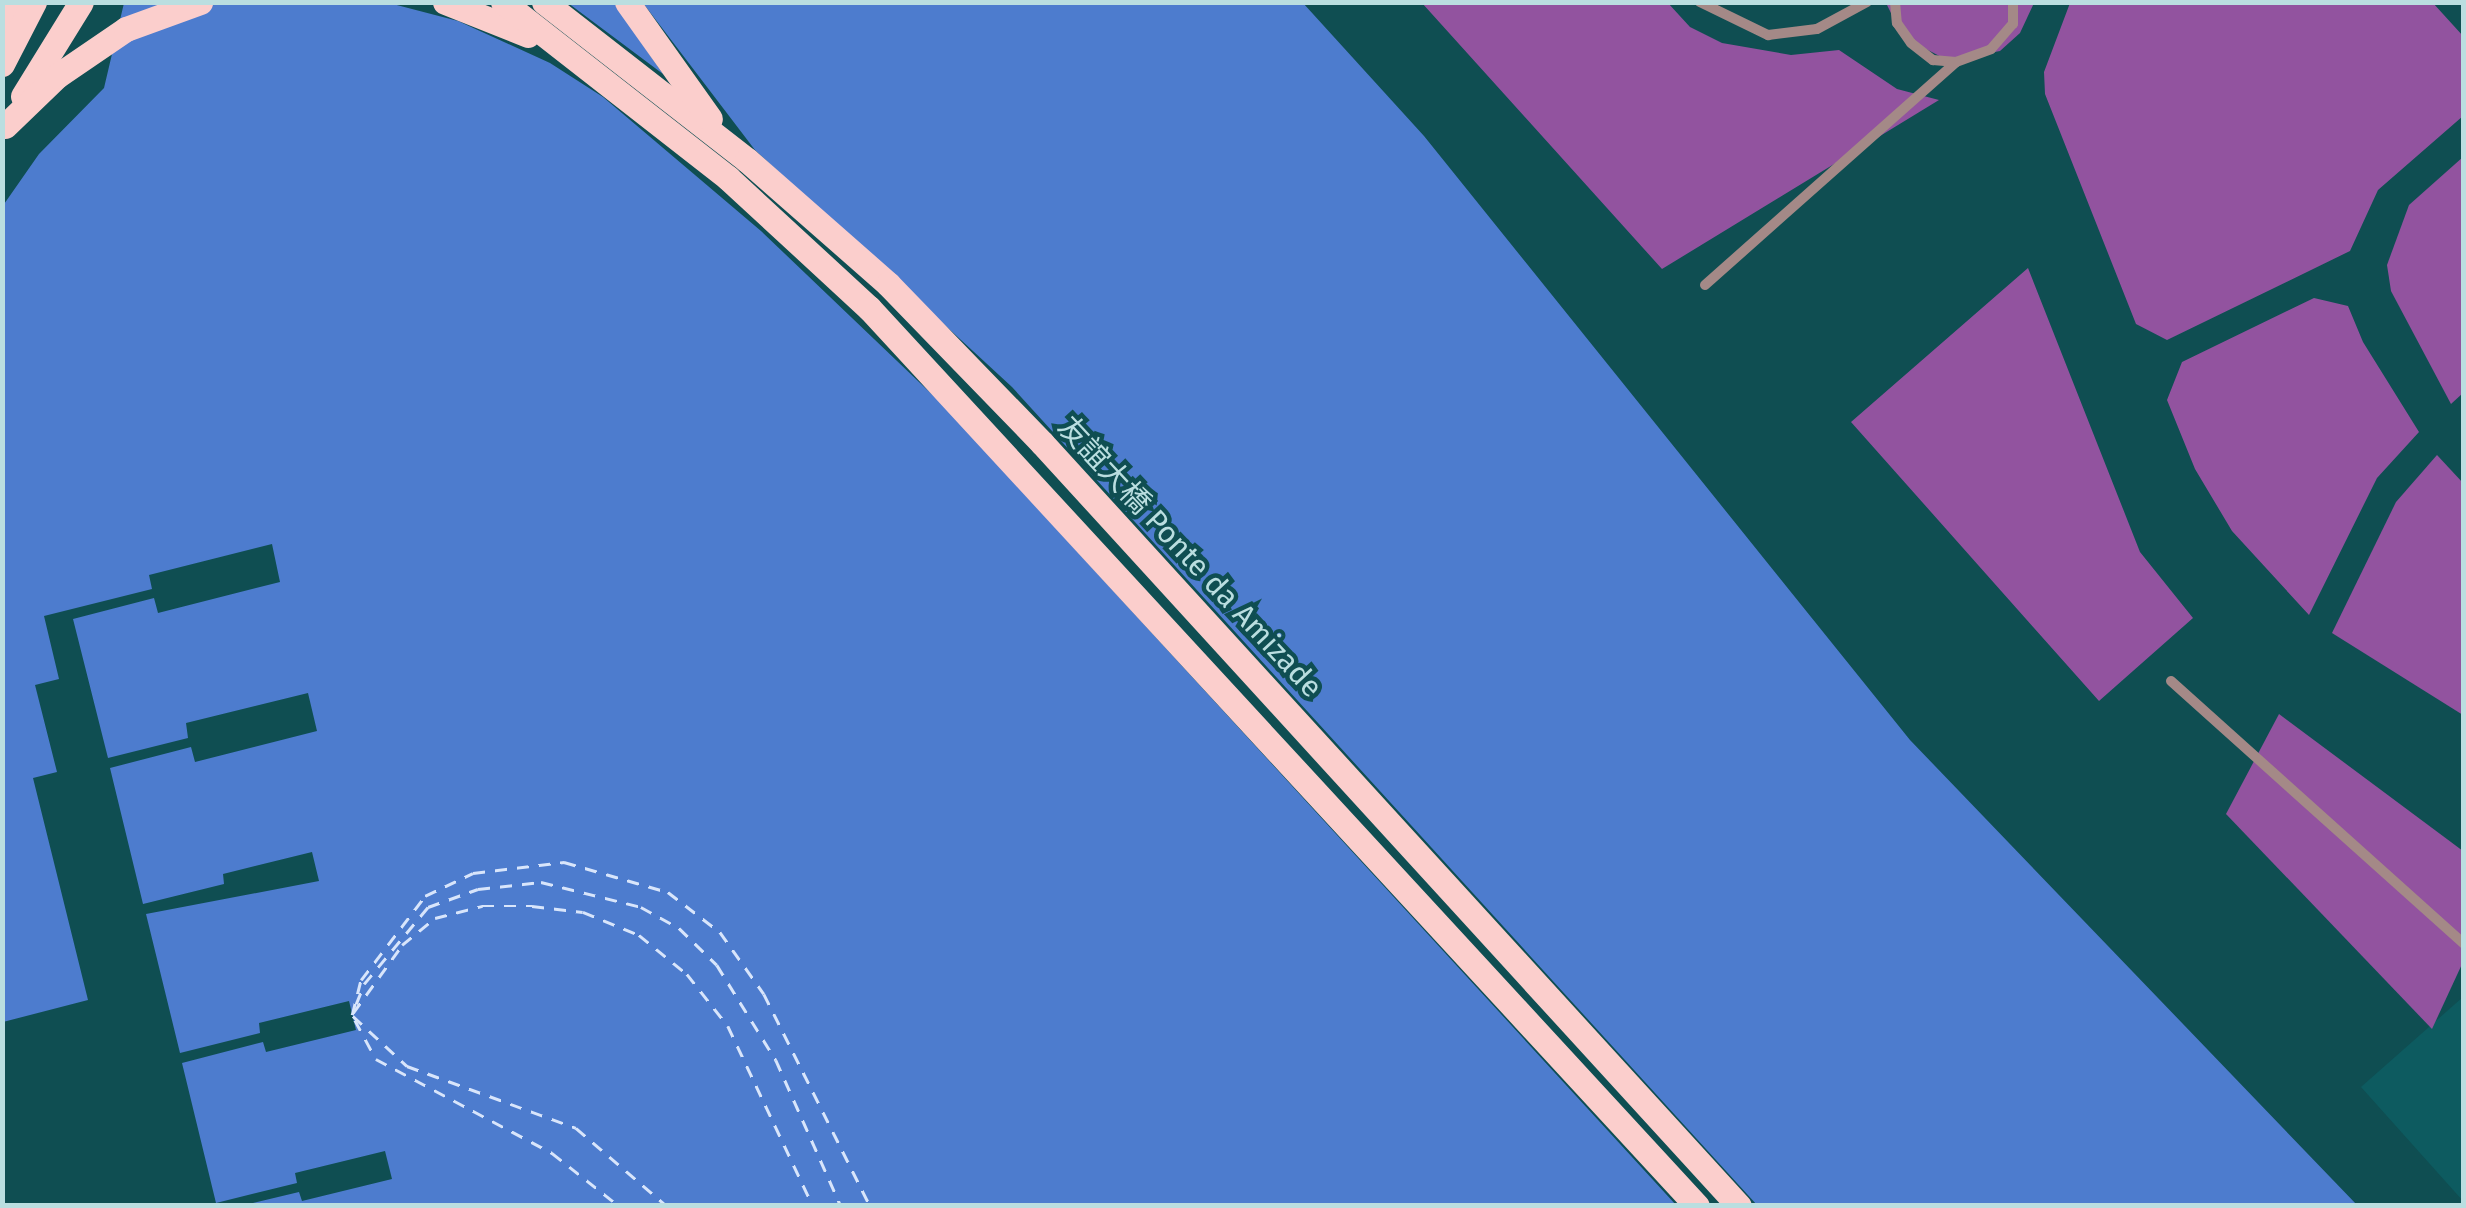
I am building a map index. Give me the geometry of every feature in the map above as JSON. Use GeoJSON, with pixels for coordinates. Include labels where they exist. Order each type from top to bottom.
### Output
{"type":"FeatureCollection","features":[{"type":"Feature","properties":{"kind":"main road"},"geometry":{"type":"LineString","coordinates":[[2,22],[11,2]]}},
{"type":"Feature","properties":{"kind":"main road"},"geometry":{"type":"LineString","coordinates":[[2,64],[34,2]]}},
{"type":"Feature","properties":{"kind":"main road"},"geometry":{"type":"LineString","coordinates":[[4,128],[81,2]]}},
{"type":"Feature","properties":{"kind":"main road"},"geometry":{"type":"LineString","coordinates":[[4,128],[57,76],[126,29],[200,2]]}},
{"type":"Feature","properties":{"kind":"main road"},"geometry":{"type":"LineString","coordinates":[[446,2],[520,30],[615,86]]}},
{"type":"Feature","properties":{"kind":"main road","name":"友誼大橋 Ponte da Amizade"},"geometry":{"type":"LineString","coordinates":[[503,2],[615,86],[869,308],[1697,1206]]}},
{"type":"Feature","properties":{"kind":"main road","name":"友誼大橋 Ponte da Amizade"},"geometry":{"type":"LineString","coordinates":[[544,2],[747,160],[888,284],[1042,443],[1739,1206]]}},
{"type":"Feature","properties":{"kind":"main road"},"geometry":{"type":"LineString","coordinates":[[627,2],[699,106],[747,160]]}},
{"type":"Feature","properties":{"kind":"street"},"geometry":{"type":"LineString","coordinates":[[1700,2],[1768,35],[1817,30],[1867,3]]}},
{"type":"Feature","properties":{"kind":"street"},"geometry":{"type":"LineString","coordinates":[[1895,2],[1897,24],[1911,43],[1933,60],[1956,62]]}},
{"type":"Feature","properties":{"kind":"street"},"geometry":{"type":"LineString","coordinates":[[1704,285],[1956,62],[1991,49],[2013,24],[2014,2]]}},
{"type":"Feature","properties":{"kind":"street"},"geometry":{"type":"LineString","coordinates":[[2171,681],[2464,944]]}},
{"type":"Feature","properties":{"kind":"shaded area"},"geometry":{"type":"Polygon","coordinates":[[[1422,3],[1668,3],[1690,27],[1722,43],[1791,55],[1839,50],[1897,89],[1939,100],[1662,269],[1422,3]]]}},
{"type":"Feature","properties":{"kind":"shaded area"},"geometry":{"type":"Polygon","coordinates":[[[1886,3],[2034,3],[2020,33],[2000,51],[1949,61],[1903,37],[1886,3]]]}},
{"type":"Feature","properties":{"kind":"shaded area"},"geometry":{"type":"Polygon","coordinates":[[[2070,3],[2433,3],[2463,36],[2463,116],[2378,190],[2350,251],[2167,340],[2136,324],[2045,94],[2044,72],[2070,3]]]}},
{"type":"Feature","properties":{"kind":"shaded area"},"geometry":{"type":"Polygon","coordinates":[[[2463,157],[2463,393],[2451,404],[2391,291],[2387,265],[2409,205],[2463,157]]]}},
{"type":"Feature","properties":{"kind":"shaded area"},"geometry":{"type":"Polygon","coordinates":[[[2028,268],[2140,552],[2193,618],[2099,701],[1851,422],[2028,268]]]}},
{"type":"Feature","properties":{"kind":"shaded area"},"geometry":{"type":"Polygon","coordinates":[[[2314,298],[2348,306],[2363,342],[2419,432],[2377,478],[2309,615],[2232,531],[2195,469],[2167,400],[2182,362],[2314,298]]]}},
{"type":"Feature","properties":{"kind":"shaded area"},"geometry":{"type":"Polygon","coordinates":[[[2437,455],[2463,483],[2463,715],[2332,633],[2396,502],[2437,455]]]}},
{"type":"Feature","properties":{"kind":"shaded area"},"geometry":{"type":"Polygon","coordinates":[[[2279,714],[2463,851],[2463,962],[2432,1029],[2226,814],[2279,714]]]}},
{"type":"Feature","properties":{"kind":"shaded area"},"geometry":{"type":"Polygon","coordinates":[[[2463,997],[2463,1201],[2361,1087],[2463,997]]]}},
{"type":"Feature","properties":{"kind":"water"},"geometry":{"type":"Polygon","coordinates":[[[124,3],[1303,3],[1424,136],[1910,740],[2357,1205],[3,1205],[2,207],[39,154],[104,88],[124,3]]]}},
{"type":"Feature","properties":{"kind":"pier"},"geometry":{"type":"Polygon","coordinates":[[[389,3],[568,3],[663,74],[614,3],[643,3],[755,150],[1012,387],[1757,1205],[1676,1205],[942,404],[761,231],[603,97],[550,63],[458,21],[389,3]]]}},
{"type":"Feature","properties":{"kind":"pier"},"geometry":{"type":"Polygon","coordinates":[[[272,544],[280,582],[158,613],[154,598],[73,619],[108,758],[188,738],[186,723],[308,693],[317,731],[195,762],[191,747],[110,768],[143,904],[224,884],[223,874],[312,852],[319,881],[146,914],[180,1053],[260,1033],[259,1023],[349,1001],[356,1030],[266,1052],[263,1042],[182,1063],[216,1203],[297,1183],[295,1173],[385,1151],[392,1179],[302,1201],[299,1192],[245,1205],[3,1205],[3,1022],[88,1000],[33,778],[57,772],[35,685],[59,679],[44,616],[152,589],[149,575],[272,544]]]}},
{"type":"Feature","properties":{"kind":"ferry route"},"geometry":{"type":"LineString","coordinates":[[352,1015],[361,980],[425,896],[473,873],[564,862],[668,892],[720,932],[764,994],[870,1206]]}},
{"type":"Feature","properties":{"kind":"ferry route"},"geometry":{"type":"LineString","coordinates":[[356,1004],[364,984],[428,907],[478,889],[541,882],[641,907],[679,928],[717,965],[776,1060],[841,1206]]}},
{"type":"Feature","properties":{"kind":"ferry route"},"geometry":{"type":"LineString","coordinates":[[353,1013],[402,945],[435,918],[482,906],[532,906],[583,912],[639,935],[687,974],[728,1026],[813,1206]]}},
{"type":"Feature","properties":{"kind":"ferry route"},"geometry":{"type":"LineString","coordinates":[[353,1016],[407,1066],[576,1128],[667,1206]]}},
{"type":"Feature","properties":{"kind":"ferry route"},"geometry":{"type":"LineString","coordinates":[[355,1020],[376,1059],[552,1153],[619,1206]]}}]}
